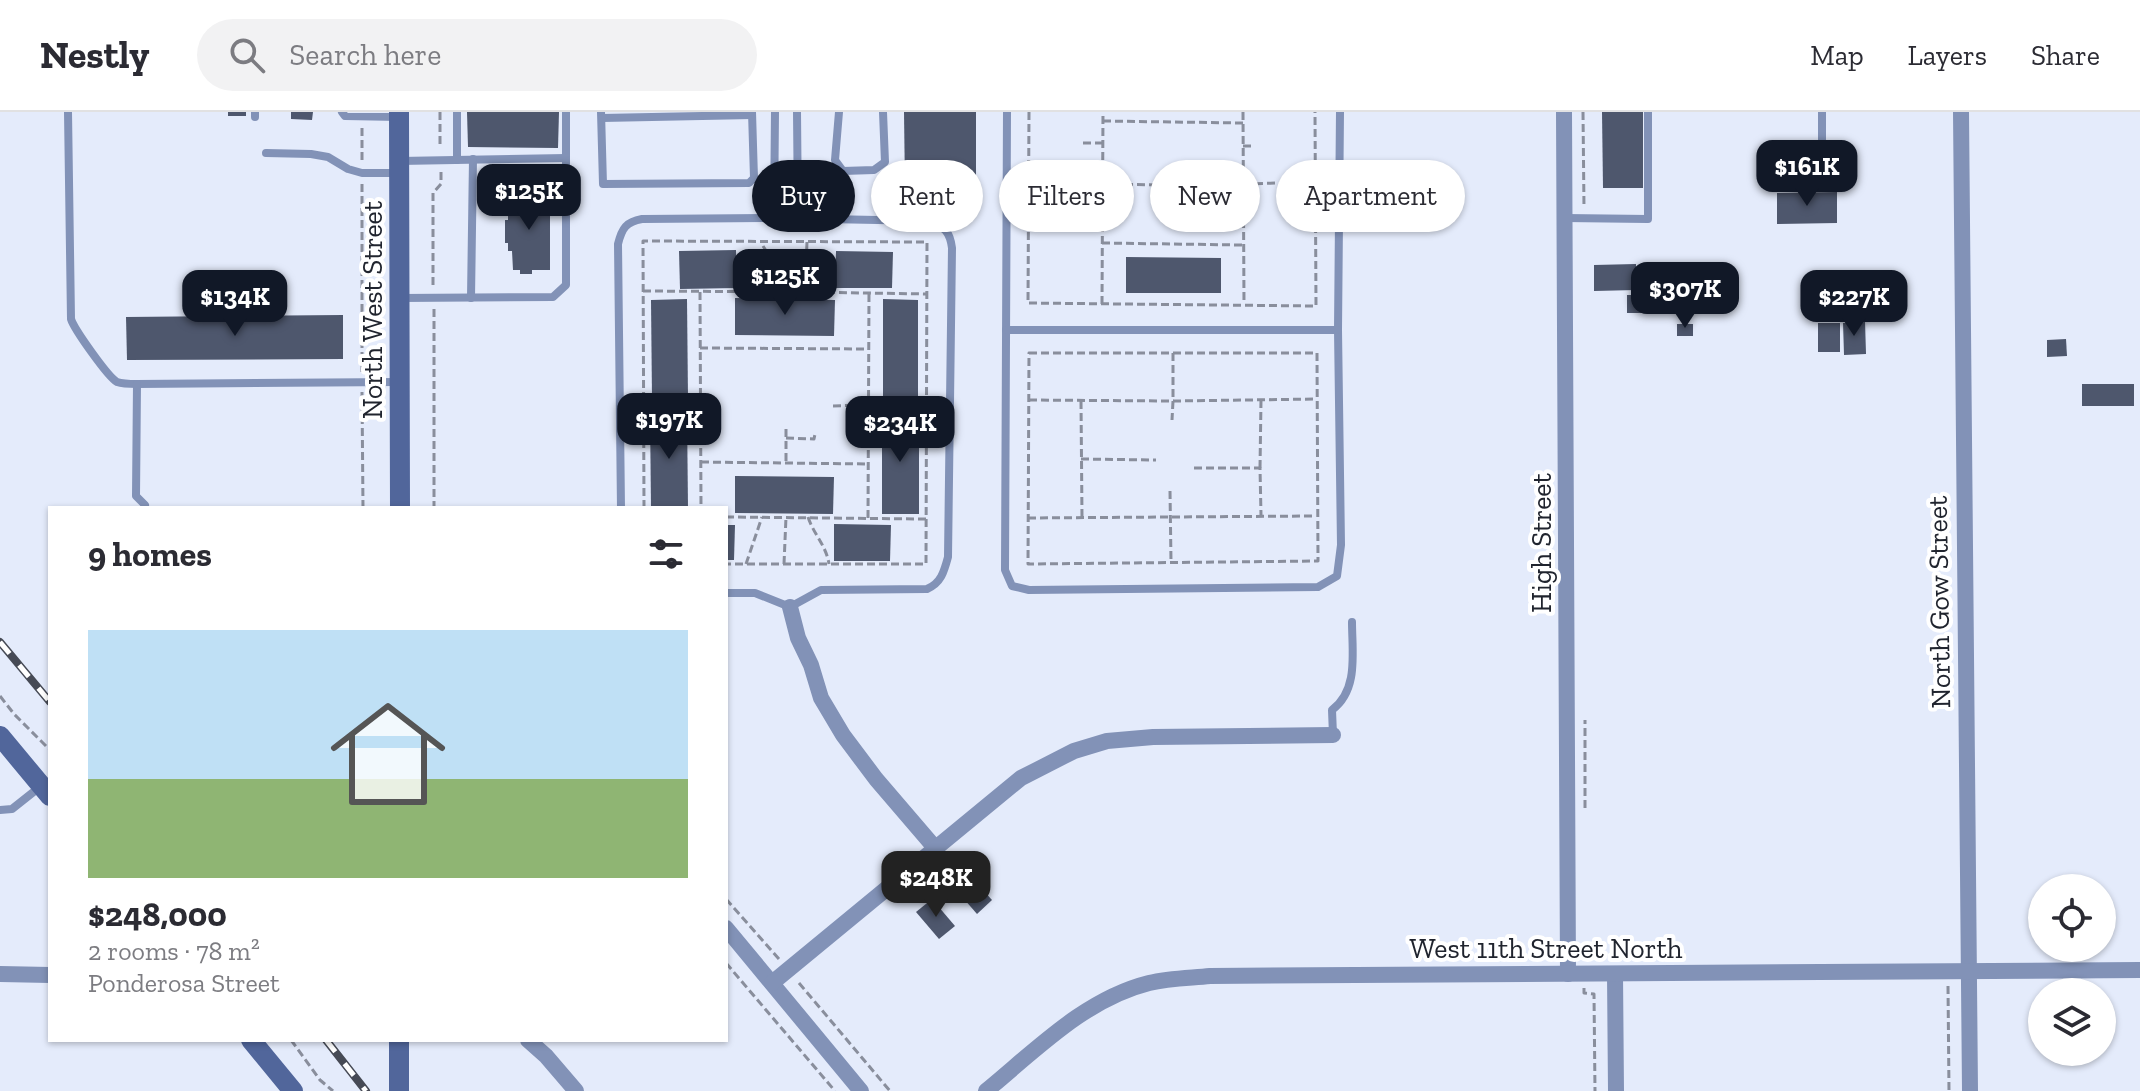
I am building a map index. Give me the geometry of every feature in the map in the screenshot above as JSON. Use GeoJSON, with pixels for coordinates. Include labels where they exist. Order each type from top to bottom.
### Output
{"type":"FeatureCollection","features":[{"type":"Feature","properties":{"kind":"main road","name":"North West Street"},"geometry":{"type":"LineString","coordinates":[[399,115],[400,506]]}},
{"type":"Feature","properties":{"kind":"main road"},"geometry":{"type":"LineString","coordinates":[[0,736],[46,791]]}},
{"type":"Feature","properties":{"kind":"main road"},"geometry":{"type":"LineString","coordinates":[[253,1042],[293,1091]]}},
{"type":"Feature","properties":{"kind":"main road"},"geometry":{"type":"LineString","coordinates":[[399,1042],[399,1091]]}},
{"type":"Feature","properties":{"kind":"street","name":"High Street"},"geometry":{"type":"LineString","coordinates":[[1564,112],[1576,974]]}},
{"type":"Feature","properties":{"kind":"street","name":"North Gow Street"},"geometry":{"type":"LineString","coordinates":[[1961,112],[1970,1091]]}},
{"type":"Feature","properties":{"kind":"street"},"geometry":{"type":"LineString","coordinates":[[790,607],[798,638],[811,665],[821,698],[843,735],[936,849]]}},
{"type":"Feature","properties":{"kind":"street"},"geometry":{"type":"LineString","coordinates":[[772,983],[1021,778],[1049,762],[1096,744],[1153,737],[1333,735]]}},
{"type":"Feature","properties":{"kind":"street"},"geometry":{"type":"LineString","coordinates":[[728,930],[861,1091]]}},
{"type":"Feature","properties":{"kind":"street","name":"West 11th Street North"},"geometry":{"type":"LineString","coordinates":[[986,1091],[1090,1008],[1122,992],[1152,983],[1210,976],[2140,970]]}},
{"type":"Feature","properties":{"kind":"street"},"geometry":{"type":"LineString","coordinates":[[0,974],[48,975]]}},
{"type":"Feature","properties":{"kind":"street"},"geometry":{"type":"LineString","coordinates":[[1615,974],[1616,1091]]}},
{"type":"Feature","properties":{"kind":"street"},"geometry":{"type":"LineString","coordinates":[[530,1042],[576,1091]]}},
{"type":"Feature","properties":{"kind":"lane"},"geometry":{"type":"LineString","coordinates":[[68,112],[71,319],[74,331],[85,340],[108,376],[120,383],[137,384],[400,382]]}},
{"type":"Feature","properties":{"kind":"lane"},"geometry":{"type":"LineString","coordinates":[[342,112],[345,116],[362,117],[399,115]]}},
{"type":"Feature","properties":{"kind":"lane"},"geometry":{"type":"LineString","coordinates":[[457,112],[457,160]]}},
{"type":"Feature","properties":{"kind":"lane"},"geometry":{"type":"LineString","coordinates":[[400,298],[553,297],[566,285],[566,112]]}},
{"type":"Feature","properties":{"kind":"lane"},"geometry":{"type":"LineString","coordinates":[[775,112],[775,160]]}},
{"type":"Feature","properties":{"kind":"lane"},"geometry":{"type":"LineString","coordinates":[[797,112],[797,160]]}},
{"type":"Feature","properties":{"kind":"lane"},"geometry":{"type":"LineString","coordinates":[[839,112],[835,160],[843,171],[874,170],[885,162],[883,112]]}},
{"type":"Feature","properties":{"kind":"lane"},"geometry":{"type":"LineString","coordinates":[[1007,112],[1005,570],[1012,586],[1029,590],[1318,587],[1337,576],[1341,545],[1338,330],[1340,112]]}},
{"type":"Feature","properties":{"kind":"lane"},"geometry":{"type":"LineString","coordinates":[[1565,218],[1648,219],[1648,112]]}},
{"type":"Feature","properties":{"kind":"lane"},"geometry":{"type":"LineString","coordinates":[[1822,112],[1822,181]]}},
{"type":"Feature","properties":{"kind":"lane"},"geometry":{"type":"LineString","coordinates":[[752,113],[754,178],[749,183],[603,184],[602,115],[752,113]]}},
{"type":"Feature","properties":{"kind":"lane"},"geometry":{"type":"LineString","coordinates":[[489,147],[489,159]]}},
{"type":"Feature","properties":{"kind":"lane"},"geometry":{"type":"LineString","coordinates":[[515,147],[515,159]]}},
{"type":"Feature","properties":{"kind":"lane"},"geometry":{"type":"LineString","coordinates":[[539,148],[539,158]]}},
{"type":"Feature","properties":{"kind":"lane"},"geometry":{"type":"LineString","coordinates":[[266,153],[328,157],[362,173],[457,160],[566,158]]}},
{"type":"Feature","properties":{"kind":"lane"},"geometry":{"type":"LineString","coordinates":[[471,298],[473,159]]}},
{"type":"Feature","properties":{"kind":"lane"},"geometry":{"type":"LineString","coordinates":[[621,506],[618,244],[624,226],[642,219],[752,218]]}},
{"type":"Feature","properties":{"kind":"lane"},"geometry":{"type":"LineString","coordinates":[[728,593],[755,593],[790,607],[821,590],[927,589],[942,578],[948,557],[950,236],[946,229],[929,221],[855,219]]}},
{"type":"Feature","properties":{"kind":"lane"},"geometry":{"type":"LineString","coordinates":[[1006,330],[1338,330]]}},
{"type":"Feature","properties":{"kind":"lane"},"geometry":{"type":"LineString","coordinates":[[137,384],[136,496],[145,505]]}},
{"type":"Feature","properties":{"kind":"lane"},"geometry":{"type":"LineString","coordinates":[[1333,735],[1332,710],[1342,703],[1352,679],[1352,622]]}},
{"type":"Feature","properties":{"kind":"lane"},"geometry":{"type":"LineString","coordinates":[[0,810],[12,809],[46,791]]}},
{"type":"Feature","properties":{"kind":"path"},"geometry":{"type":"LineString","coordinates":[[1029,112],[1029,160]]}},
{"type":"Feature","properties":{"kind":"path"},"geometry":{"type":"LineString","coordinates":[[1103,112],[1103,160]]}},
{"type":"Feature","properties":{"kind":"path"},"geometry":{"type":"LineString","coordinates":[[1243,112],[1243,160]]}},
{"type":"Feature","properties":{"kind":"path"},"geometry":{"type":"LineString","coordinates":[[1315,112],[1315,160]]}},
{"type":"Feature","properties":{"kind":"path"},"geometry":{"type":"LineString","coordinates":[[1583,112],[1584,219]]}},
{"type":"Feature","properties":{"kind":"path"},"geometry":{"type":"LineString","coordinates":[[362,117],[363,506]]}},
{"type":"Feature","properties":{"kind":"path"},"geometry":{"type":"LineString","coordinates":[[1103,121],[1243,123]]}},
{"type":"Feature","properties":{"kind":"path"},"geometry":{"type":"LineString","coordinates":[[1083,143],[1103,143]]}},
{"type":"Feature","properties":{"kind":"path"},"geometry":{"type":"LineString","coordinates":[[1243,146],[1253,146]]}},
{"type":"Feature","properties":{"kind":"path"},"geometry":{"type":"LineString","coordinates":[[1029,232],[1028,303],[1316,306],[1315,232]]}},
{"type":"Feature","properties":{"kind":"path"},"geometry":{"type":"LineString","coordinates":[[1102,232],[1102,304]]}},
{"type":"Feature","properties":{"kind":"path"},"geometry":{"type":"LineString","coordinates":[[1244,232],[1244,305]]}},
{"type":"Feature","properties":{"kind":"path"},"geometry":{"type":"LineString","coordinates":[[644,506],[643,241],[763,244],[927,242],[926,564],[728,564]]}},
{"type":"Feature","properties":{"kind":"path"},"geometry":{"type":"LineString","coordinates":[[805,292],[807,242]]}},
{"type":"Feature","properties":{"kind":"path"},"geometry":{"type":"LineString","coordinates":[[1102,243],[1244,245]]}},
{"type":"Feature","properties":{"kind":"path"},"geometry":{"type":"LineString","coordinates":[[763,244],[770,257],[789,261],[800,258],[807,250]]}},
{"type":"Feature","properties":{"kind":"path"},"geometry":{"type":"LineString","coordinates":[[763,244],[764,292]]}},
{"type":"Feature","properties":{"kind":"path"},"geometry":{"type":"LineString","coordinates":[[643,291],[927,294]]}},
{"type":"Feature","properties":{"kind":"path"},"geometry":{"type":"LineString","coordinates":[[700,292],[701,506]]}},
{"type":"Feature","properties":{"kind":"path"},"geometry":{"type":"LineString","coordinates":[[868,518],[869,293]]}},
{"type":"Feature","properties":{"kind":"path"},"geometry":{"type":"LineString","coordinates":[[700,348],[868,349]]}},
{"type":"Feature","properties":{"kind":"path"},"geometry":{"type":"LineString","coordinates":[[1029,353],[1173,353],[1317,353],[1318,561],[1028,564],[1029,353]]}},
{"type":"Feature","properties":{"kind":"path"},"geometry":{"type":"LineString","coordinates":[[1172,420],[1173,353]]}},
{"type":"Feature","properties":{"kind":"path"},"geometry":{"type":"LineString","coordinates":[[1029,400],[1317,399]]}},
{"type":"Feature","properties":{"kind":"path"},"geometry":{"type":"LineString","coordinates":[[1261,400],[1261,516]]}},
{"type":"Feature","properties":{"kind":"path"},"geometry":{"type":"LineString","coordinates":[[1081,401],[1082,517]]}},
{"type":"Feature","properties":{"kind":"path"},"geometry":{"type":"LineString","coordinates":[[833,406],[927,403]]}},
{"type":"Feature","properties":{"kind":"path"},"geometry":{"type":"LineString","coordinates":[[786,429],[786,463]]}},
{"type":"Feature","properties":{"kind":"path"},"geometry":{"type":"LineString","coordinates":[[786,438],[814,439],[815,434]]}},
{"type":"Feature","properties":{"kind":"path"},"geometry":{"type":"LineString","coordinates":[[1081,459],[1156,460]]}},
{"type":"Feature","properties":{"kind":"path"},"geometry":{"type":"LineString","coordinates":[[701,462],[868,464]]}},
{"type":"Feature","properties":{"kind":"path"},"geometry":{"type":"LineString","coordinates":[[1194,468],[1260,468]]}},
{"type":"Feature","properties":{"kind":"path"},"geometry":{"type":"LineString","coordinates":[[1170,491],[1171,562]]}},
{"type":"Feature","properties":{"kind":"path"},"geometry":{"type":"LineString","coordinates":[[1028,518],[1317,516]]}},
{"type":"Feature","properties":{"kind":"path"},"geometry":{"type":"LineString","coordinates":[[728,517],[926,519]]}},
{"type":"Feature","properties":{"kind":"path"},"geometry":{"type":"LineString","coordinates":[[746,564],[762,517]]}},
{"type":"Feature","properties":{"kind":"path"},"geometry":{"type":"LineString","coordinates":[[784,564],[786,517]]}},
{"type":"Feature","properties":{"kind":"path"},"geometry":{"type":"LineString","coordinates":[[808,517],[813,532],[827,550],[830,564]]}},
{"type":"Feature","properties":{"kind":"path"},"geometry":{"type":"LineString","coordinates":[[0,696],[48,748]]}},
{"type":"Feature","properties":{"kind":"path"},"geometry":{"type":"LineString","coordinates":[[1585,720],[1585,815]]}},
{"type":"Feature","properties":{"kind":"path"},"geometry":{"type":"LineString","coordinates":[[728,901],[890,1091]]}},
{"type":"Feature","properties":{"kind":"path"},"geometry":{"type":"LineString","coordinates":[[728,965],[835,1091]]}},
{"type":"Feature","properties":{"kind":"path"},"geometry":{"type":"LineString","coordinates":[[1576,974],[1584,993],[1594,994],[1595,1091]]}},
{"type":"Feature","properties":{"kind":"path"},"geometry":{"type":"LineString","coordinates":[[292,1042],[320,1080],[333,1091]]}},
{"type":"Feature","properties":{"kind":"building"},"geometry":{"type":"Polygon","coordinates":[[[228,112],[246,112],[246,116],[228,116],[228,112]]]}},
{"type":"Feature","properties":{"kind":"building"},"geometry":{"type":"Polygon","coordinates":[[[291,112],[313,112],[312,120],[291,119],[291,112]]]}},
{"type":"Feature","properties":{"kind":"building"},"geometry":{"type":"Polygon","coordinates":[[[467,112],[559,112],[558,148],[468,147],[467,112]]]}},
{"type":"Feature","properties":{"kind":"building"},"geometry":{"type":"Polygon","coordinates":[[[904,112],[976,112],[976,160],[905,160],[904,112]]]}},
{"type":"Feature","properties":{"kind":"building"},"geometry":{"type":"Polygon","coordinates":[[[1602,112],[1643,112],[1643,188],[1603,188],[1602,112]]]}},
{"type":"Feature","properties":{"kind":"building"},"geometry":{"type":"Polygon","coordinates":[[[520,190],[550,194],[550,270],[520,274],[520,270],[513,270],[512,251],[508,251],[508,243],[505,243],[505,220],[508,220],[508,212],[512,212],[513,194],[520,194],[520,190]]]}},
{"type":"Feature","properties":{"kind":"building"},"geometry":{"type":"Polygon","coordinates":[[[1837,192],[1837,223],[1777,224],[1777,193],[1837,192]]]}},
{"type":"Feature","properties":{"kind":"building"},"geometry":{"type":"Polygon","coordinates":[[[736,250],[737,288],[680,289],[679,251],[736,250]]]}},
{"type":"Feature","properties":{"kind":"building"},"geometry":{"type":"Polygon","coordinates":[[[836,251],[893,252],[892,288],[835,288],[836,251]]]}},
{"type":"Feature","properties":{"kind":"building"},"geometry":{"type":"Polygon","coordinates":[[[1126,257],[1221,258],[1221,293],[1126,293],[1126,257]]]}},
{"type":"Feature","properties":{"kind":"building"},"geometry":{"type":"Polygon","coordinates":[[[1636,264],[1636,290],[1594,291],[1594,265],[1636,264]]]}},
{"type":"Feature","properties":{"kind":"building"},"geometry":{"type":"Polygon","coordinates":[[[1627,295],[1644,295],[1644,313],[1627,313],[1627,295]]]}},
{"type":"Feature","properties":{"kind":"building"},"geometry":{"type":"Polygon","coordinates":[[[735,298],[835,300],[834,336],[735,335],[735,298]]]}},
{"type":"Feature","properties":{"kind":"building"},"geometry":{"type":"Polygon","coordinates":[[[687,299],[688,399],[652,399],[651,300],[687,299]]]}},
{"type":"Feature","properties":{"kind":"building"},"geometry":{"type":"Polygon","coordinates":[[[883,299],[918,300],[918,399],[883,399],[883,299]]]}},
{"type":"Feature","properties":{"kind":"building"},"geometry":{"type":"Polygon","coordinates":[[[343,315],[343,359],[127,360],[126,317],[343,315]]]}},
{"type":"Feature","properties":{"kind":"building"},"geometry":{"type":"Polygon","coordinates":[[[1865,322],[1866,354],[1844,355],[1843,323],[1865,322]]]}},
{"type":"Feature","properties":{"kind":"building"},"geometry":{"type":"Polygon","coordinates":[[[1818,323],[1840,323],[1840,352],[1818,352],[1818,323]]]}},
{"type":"Feature","properties":{"kind":"building"},"geometry":{"type":"Polygon","coordinates":[[[1677,324],[1693,324],[1693,336],[1677,336],[1677,324]]]}},
{"type":"Feature","properties":{"kind":"building"},"geometry":{"type":"Polygon","coordinates":[[[2066,339],[2067,356],[2047,357],[2047,340],[2066,339]]]}},
{"type":"Feature","properties":{"kind":"building"},"geometry":{"type":"Polygon","coordinates":[[[2082,384],[2134,384],[2134,406],[2082,406],[2082,384]]]}},
{"type":"Feature","properties":{"kind":"building"},"geometry":{"type":"Polygon","coordinates":[[[687,413],[688,506],[651,506],[650,414],[687,413]]]}},
{"type":"Feature","properties":{"kind":"building"},"geometry":{"type":"Polygon","coordinates":[[[882,413],[919,413],[919,514],[882,514],[882,413]]]}},
{"type":"Feature","properties":{"kind":"building"},"geometry":{"type":"Polygon","coordinates":[[[735,476],[834,477],[833,514],[735,513],[735,476]]]}},
{"type":"Feature","properties":{"kind":"building"},"geometry":{"type":"Polygon","coordinates":[[[834,524],[891,525],[890,561],[834,561],[834,524]]]}},
{"type":"Feature","properties":{"kind":"building"},"geometry":{"type":"Polygon","coordinates":[[[728,525],[735,525],[734,560],[728,560],[728,525]]]}},
{"type":"Feature","properties":{"kind":"building"},"geometry":{"type":"Polygon","coordinates":[[[966,871],[992,900],[977,914],[951,884],[966,871]]]}},
{"type":"Feature","properties":{"kind":"building"},"geometry":{"type":"Polygon","coordinates":[[[932,899],[955,926],[939,939],[916,912],[932,899]]]}},
{"type":"Feature","properties":{"kind":"railway"},"geometry":{"type":"LineString","coordinates":[[0,642],[48,700]]}},
{"type":"Feature","properties":{"kind":"railway"},"geometry":{"type":"LineString","coordinates":[[328,1042],[366,1091]]}}]}
